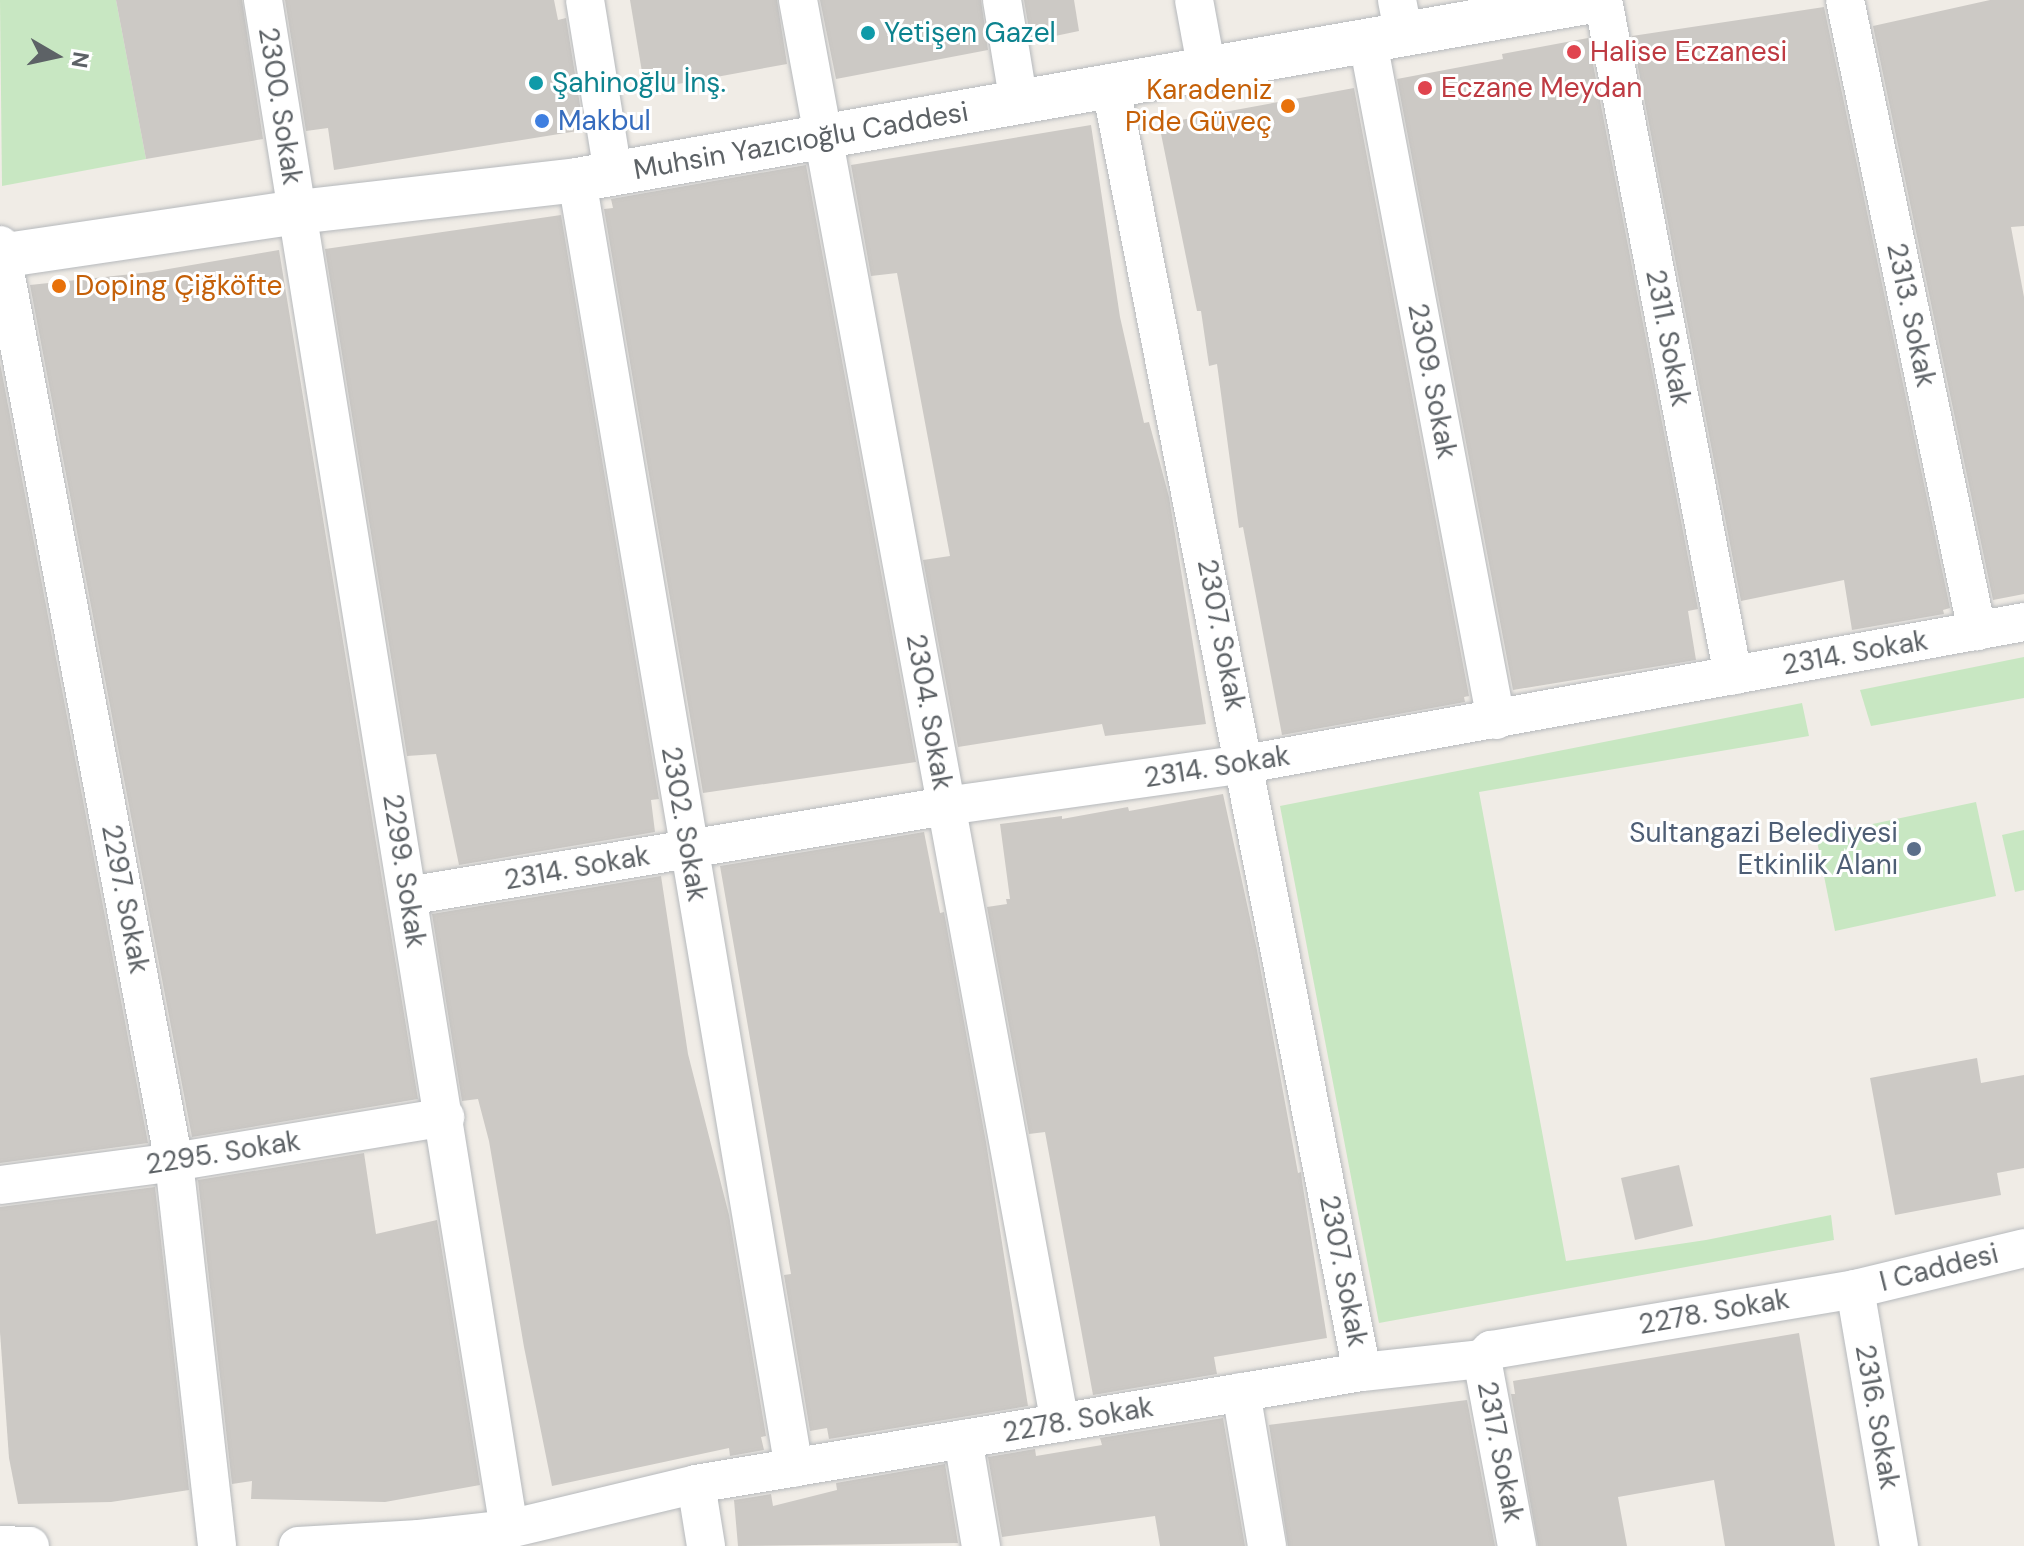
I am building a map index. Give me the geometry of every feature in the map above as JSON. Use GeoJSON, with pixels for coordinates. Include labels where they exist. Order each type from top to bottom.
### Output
{"type":"FeatureCollection","features":[{"type":"Feature","properties":{"kind":"main road","name":"Muhsin Yazıcıoğlu Caddesi"},"geometry":{"type":"LineString","coordinates":[[1,252],[595,176],[1207,71],[1390,26],[1600,0]]}},
{"type":"Feature","properties":{"kind":"street","name":"2300. Sokak"},"geometry":{"type":"LineString","coordinates":[[263,0],[298,212]]}},
{"type":"Feature","properties":{"kind":"street","name":"2302. Sokak"},"geometry":{"type":"LineString","coordinates":[[585,0],[595,176],[688,849],[794,1468]]}},
{"type":"Feature","properties":{"kind":"street","name":"2304. Sokak"},"geometry":{"type":"LineString","coordinates":[[798,0],[1060,1423]]}},
{"type":"Feature","properties":{"kind":"street"},"geometry":{"type":"LineString","coordinates":[[1002,0],[1019,104]]}},
{"type":"Feature","properties":{"kind":"street"},"geometry":{"type":"LineString","coordinates":[[1194,0],[1207,71]]}},
{"type":"Feature","properties":{"kind":"street","name":"2311. Sokak"},"geometry":{"type":"LineString","coordinates":[[1600,0],[1733,676]]}},
{"type":"Feature","properties":{"kind":"street","name":"2313. Sokak"},"geometry":{"type":"LineString","coordinates":[[1845,0],[1977,631]]}},
{"type":"Feature","properties":{"kind":"street","name":"2309. Sokak"},"geometry":{"type":"LineString","coordinates":[[1390,26],[1496,720]]}},
{"type":"Feature","properties":{"kind":"street","name":"2307. Sokak"},"geometry":{"type":"LineString","coordinates":[[1111,88],[1246,764],[1362,1372]]}},
{"type":"Feature","properties":{"kind":"street","name":"2299. Sokak"},"geometry":{"type":"LineString","coordinates":[[298,212],[509,1529]]}},
{"type":"Feature","properties":{"kind":"street","name":"2297. Sokak"},"geometry":{"type":"LineString","coordinates":[[1,252],[174,1162],[217,1546]]}},
{"type":"Feature","properties":{"kind":"street","name":"2314. Sokak"},"geometry":{"type":"LineString","coordinates":[[408,896],[946,806],[1246,764],[2024,622]]}},
{"type":"Feature","properties":{"kind":"street","name":"2295. Sokak"},"geometry":{"type":"LineString","coordinates":[[0,1185],[174,1162],[445,1117]]}},
{"type":"Feature","properties":{"kind":"street","name":"I Caddesi"},"geometry":{"type":"LineString","coordinates":[[1855,1289],[2024,1248]]}},
{"type":"Feature","properties":{"kind":"street","name":"2278. Sokak"},"geometry":{"type":"LineString","coordinates":[[298,1546],[420,1543],[509,1529],[696,1484],[1362,1372],[1482,1359],[1491,1350],[1855,1289]]}},
{"type":"Feature","properties":{"kind":"street","name":"2316. Sokak"},"geometry":{"type":"LineString","coordinates":[[1855,1289],[1899,1546]]}},
{"type":"Feature","properties":{"kind":"street","name":"2317. Sokak"},"geometry":{"type":"LineString","coordinates":[[1482,1359],[1517,1546]]}},
{"type":"Feature","properties":{"kind":"street"},"geometry":{"type":"LineString","coordinates":[[1241,1392],[1267,1546]]}},
{"type":"Feature","properties":{"kind":"street"},"geometry":{"type":"LineString","coordinates":[[963,1439],[981,1546]]}},
{"type":"Feature","properties":{"kind":"street"},"geometry":{"type":"LineString","coordinates":[[696,1484],[706,1546]]}},
{"type":"Feature","properties":{"kind":"street"},"geometry":{"type":"LineString","coordinates":[[0,1545],[30,1546]]}},
{"type":"Feature","properties":{"kind":"green space"},"geometry":{"type":"Polygon","coordinates":[[[0,0],[116,0],[146,159],[2,186],[0,0]]]}},
{"type":"Feature","properties":{"kind":"green space"},"geometry":{"type":"Polygon","coordinates":[[[2024,657],[2024,698],[1871,726],[1860,690],[2024,657]]]}},
{"type":"Feature","properties":{"kind":"green space"},"geometry":{"type":"Polygon","coordinates":[[[1802,703],[1809,736],[1479,792],[1566,1261],[1706,1240],[1831,1215],[1834,1240],[1379,1323],[1280,806],[1802,703]]]}},
{"type":"Feature","properties":{"kind":"green space"},"geometry":{"type":"Polygon","coordinates":[[[1976,802],[1996,896],[1835,931],[1816,836],[1976,802]]]}},
{"type":"Feature","properties":{"kind":"green space"},"geometry":{"type":"Polygon","coordinates":[[[2024,830],[2024,890],[2015,892],[2002,835],[2024,830]]]}},
{"type":"Feature","properties":{"kind":"building"},"geometry":{"type":"Polygon","coordinates":[[[116,0],[242,0],[263,139],[146,159],[116,0]]]}},
{"type":"Feature","properties":{"kind":"building"},"geometry":{"type":"Polygon","coordinates":[[[285,0],[554,0],[558,20],[566,18],[584,130],[334,170],[328,128],[306,131],[285,0]]]}},
{"type":"Feature","properties":{"kind":"building"},"geometry":{"type":"Polygon","coordinates":[[[630,0],[777,0],[787,64],[645,90],[630,0]]]}},
{"type":"Feature","properties":{"kind":"building"},"geometry":{"type":"Polygon","coordinates":[[[820,0],[981,0],[988,50],[836,79],[820,0]]]}},
{"type":"Feature","properties":{"kind":"building"},"geometry":{"type":"Polygon","coordinates":[[[1024,0],[1074,0],[1079,31],[1031,41],[1024,0]]]}},
{"type":"Feature","properties":{"kind":"building"},"geometry":{"type":"Polygon","coordinates":[[[1990,0],[2024,0],[2024,226],[2011,227],[2024,297],[2024,594],[1993,600],[1873,26],[1990,0]]]}},
{"type":"Feature","properties":{"kind":"building"},"geometry":{"type":"Polygon","coordinates":[[[1824,7],[1950,608],[1943,610],[1944,614],[1852,630],[1844,580],[1741,601],[1632,36],[1824,7]]]}},
{"type":"Feature","properties":{"kind":"building"},"geometry":{"type":"Polygon","coordinates":[[[1588,38],[1698,609],[1688,611],[1696,660],[1513,690],[1397,79],[1503,59],[1502,54],[1588,38]]]}},
{"type":"Feature","properties":{"kind":"building"},"geometry":{"type":"Polygon","coordinates":[[[1354,88],[1469,696],[1464,697],[1465,702],[1282,735],[1243,527],[1239,528],[1217,364],[1209,366],[1201,311],[1197,311],[1159,124],[1354,88]]]}},
{"type":"Feature","properties":{"kind":"building"},"geometry":{"type":"Polygon","coordinates":[[[1091,125],[1120,317],[1144,423],[1149,422],[1169,497],[1206,724],[1105,736],[1102,724],[958,747],[923,560],[950,556],[897,273],[871,276],[851,165],[1091,125]]]}},
{"type":"Feature","properties":{"kind":"building"},"geometry":{"type":"Polygon","coordinates":[[[806,165],[916,762],[703,793],[604,209],[613,208],[611,199],[806,165]]]}},
{"type":"Feature","properties":{"kind":"building"},"geometry":{"type":"Polygon","coordinates":[[[561,215],[659,799],[651,800],[655,832],[459,865],[436,754],[407,756],[325,249],[561,215]]]}},
{"type":"Feature","properties":{"kind":"building"},"geometry":{"type":"Polygon","coordinates":[[[279,250],[418,1099],[192,1137],[30,285],[151,272],[279,250]]]}},
{"type":"Feature","properties":{"kind":"building"},"geometry":{"type":"Polygon","coordinates":[[[0,363],[148,1143],[0,1163],[0,363]]]}},
{"type":"Feature","properties":{"kind":"building"},"geometry":{"type":"Polygon","coordinates":[[[1223,794],[1257,950],[1298,1173],[1301,1172],[1327,1338],[1214,1357],[1217,1374],[1093,1395],[1045,1132],[1029,1134],[987,907],[1007,904],[1006,899],[1010,899],[1000,824],[1062,816],[1062,819],[1128,807],[1129,811],[1223,794]]]}},
{"type":"Feature","properties":{"kind":"building"},"geometry":{"type":"Polygon","coordinates":[[[924,832],[940,913],[944,912],[986,1142],[1028,1406],[829,1439],[827,1428],[810,1431],[784,1275],[791,1274],[720,866],[924,832]]]}},
{"type":"Feature","properties":{"kind":"building"},"geometry":{"type":"Polygon","coordinates":[[[661,876],[688,1054],[729,1215],[766,1436],[761,1437],[764,1450],[730,1456],[729,1448],[552,1486],[524,1347],[489,1141],[478,1099],[462,1101],[432,914],[661,876]]]}},
{"type":"Feature","properties":{"kind":"building"},"geometry":{"type":"Polygon","coordinates":[[[1977,1058],[1981,1083],[2024,1075],[2024,1168],[1997,1173],[2001,1195],[1895,1215],[1870,1078],[1977,1058]]]}},
{"type":"Feature","properties":{"kind":"building"},"geometry":{"type":"Polygon","coordinates":[[[364,1153],[376,1234],[437,1220],[480,1485],[385,1502],[251,1499],[252,1481],[232,1484],[198,1180],[364,1153]]]}},
{"type":"Feature","properties":{"kind":"building"},"geometry":{"type":"Polygon","coordinates":[[[1679,1165],[1693,1226],[1635,1240],[1621,1178],[1679,1165]]]}},
{"type":"Feature","properties":{"kind":"building"},"geometry":{"type":"Polygon","coordinates":[[[155,1187],[189,1490],[111,1502],[18,1504],[9,1458],[0,1332],[0,1207],[155,1187]]]}},
{"type":"Feature","properties":{"kind":"building"},"geometry":{"type":"Polygon","coordinates":[[[1799,1333],[1835,1546],[1725,1546],[1714,1480],[1618,1497],[1627,1546],[1538,1546],[1511,1394],[1515,1394],[1513,1381],[1799,1333]]]}},
{"type":"Feature","properties":{"kind":"building"},"geometry":{"type":"Polygon","coordinates":[[[1467,1400],[1495,1546],[1288,1546],[1269,1425],[1467,1400]]]}},
{"type":"Feature","properties":{"kind":"building"},"geometry":{"type":"Polygon","coordinates":[[[1223,1418],[1245,1546],[1160,1546],[1155,1516],[1002,1537],[988,1457],[1035,1449],[1036,1456],[1102,1445],[1100,1438],[1223,1418]]]}},
{"type":"Feature","properties":{"kind":"building"},"geometry":{"type":"Polygon","coordinates":[[[945,1464],[958,1543],[738,1546],[734,1500],[771,1494],[773,1506],[837,1490],[836,1483],[945,1464]]]}},
{"type":"Feature","properties":{"kind":"place","name":"Yetişen Gazel"},"geometry":{"type":"Point","coordinates":[868,33]}},
{"type":"Feature","properties":{"kind":"place","name":"Halise Eczanesi"},"geometry":{"type":"Point","coordinates":[1574,52]}},
{"type":"Feature","properties":{"kind":"place","name":"Şahinoğlu İnş."},"geometry":{"type":"Point","coordinates":[536,83]}},
{"type":"Feature","properties":{"kind":"place","name":"Eczane Meydan"},"geometry":{"type":"Point","coordinates":[1425,88]}},
{"type":"Feature","properties":{"kind":"place","name":"Karadeniz Pide Güveç"},"geometry":{"type":"Point","coordinates":[1288,106]}},
{"type":"Feature","properties":{"kind":"place","name":"Makbul"},"geometry":{"type":"Point","coordinates":[542,121]}},
{"type":"Feature","properties":{"kind":"place","name":"Doping Çiğköfte"},"geometry":{"type":"Point","coordinates":[59,286]}},
{"type":"Feature","properties":{"kind":"place","name":"Sultangazi Belediyesi Etkinlik Alanı"},"geometry":{"type":"Point","coordinates":[1914,849]}}]}
